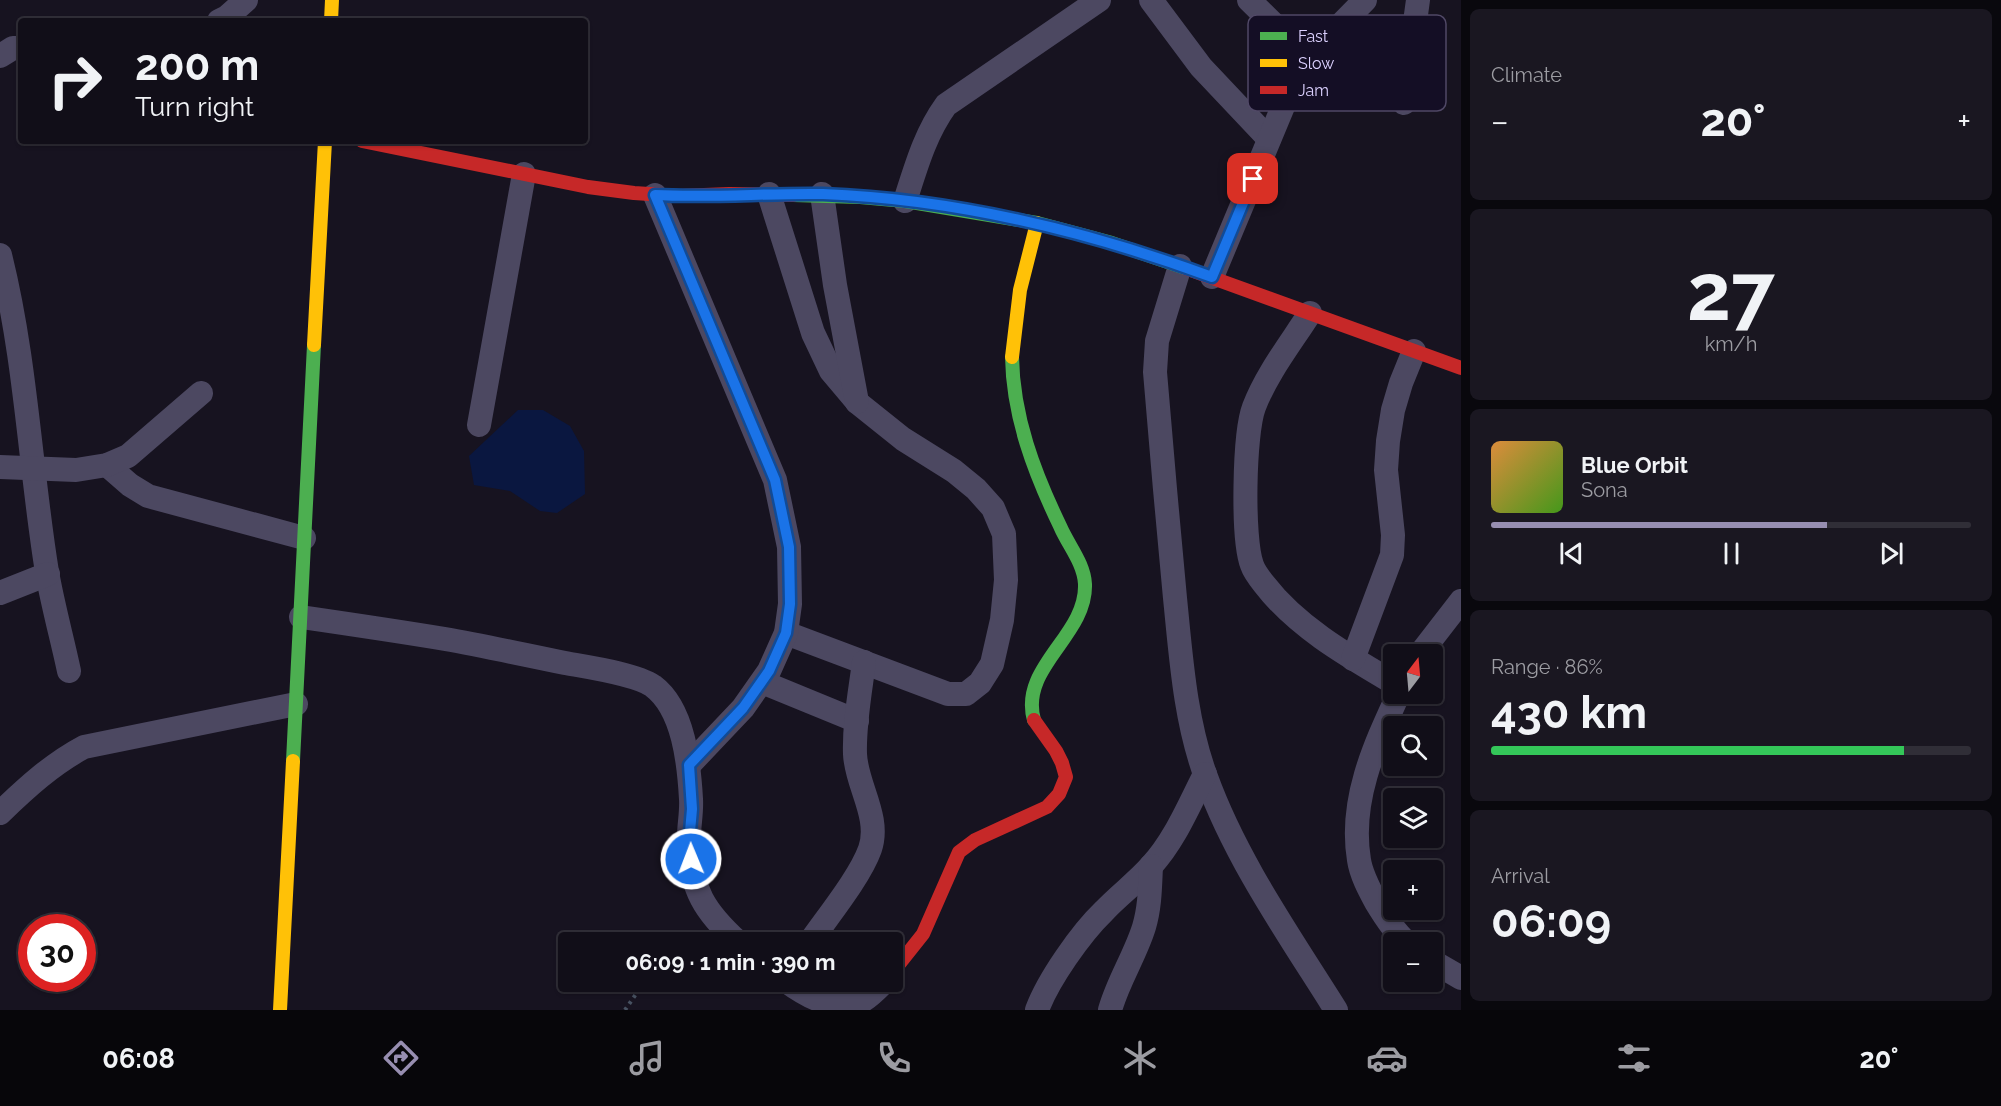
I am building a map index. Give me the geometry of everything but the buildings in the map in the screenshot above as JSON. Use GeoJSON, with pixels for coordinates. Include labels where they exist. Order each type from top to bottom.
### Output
{"type":"FeatureCollection","features":[{"type":"Feature","properties":{"kind":"street"},"geometry":{"type":"LineString","coordinates":[[225,18],[246,0]]}},
{"type":"Feature","properties":{"kind":"street"},"geometry":{"type":"LineString","coordinates":[[331,18],[332,0]]}},
{"type":"Feature","properties":{"kind":"street"},"geometry":{"type":"LineString","coordinates":[[905,201],[923,146],[933,123],[946,105],[1099,0]]}},
{"type":"Feature","properties":{"kind":"street"},"geometry":{"type":"LineString","coordinates":[[1151,0],[1201,67],[1269,139]]}},
{"type":"Feature","properties":{"kind":"street"},"geometry":{"type":"LineString","coordinates":[[1249,0],[1264,15]]}},
{"type":"Feature","properties":{"kind":"street"},"geometry":{"type":"LineString","coordinates":[[1350,15],[1365,0]]}},
{"type":"Feature","properties":{"kind":"street"},"geometry":{"type":"LineString","coordinates":[[1416,15],[1418,0]]}},
{"type":"Feature","properties":{"kind":"street"},"geometry":{"type":"LineString","coordinates":[[0,56],[13,48],[18,48]]}},
{"type":"Feature","properties":{"kind":"street"},"geometry":{"type":"LineString","coordinates":[[1212,277],[1281,111]]}},
{"type":"Feature","properties":{"kind":"street"},"geometry":{"type":"LineString","coordinates":[[280,1010],[325,144]]}},
{"type":"Feature","properties":{"kind":"street"},"geometry":{"type":"LineString","coordinates":[[377,144],[588,187],[679,196],[822,194],[905,201],[1037,223],[1112,243],[1180,266],[1461,368]]}},
{"type":"Feature","properties":{"kind":"street"},"geometry":{"type":"LineString","coordinates":[[478,425],[524,174]]}},
{"type":"Feature","properties":{"kind":"street"},"geometry":{"type":"LineString","coordinates":[[770,194],[813,333],[831,371],[858,404],[903,439],[976,489],[993,508],[1004,534],[1006,580],[1002,620],[992,664],[980,683],[966,694],[948,694],[786,633]]}},
{"type":"Feature","properties":{"kind":"street"},"geometry":{"type":"LineString","coordinates":[[822,194],[835,285],[858,404]]}},
{"type":"Feature","properties":{"kind":"street"},"geometry":{"type":"LineString","coordinates":[[655,195],[775,480],[789,547],[790,604],[786,633],[769,671],[743,708],[689,765]]}},
{"type":"Feature","properties":{"kind":"street"},"geometry":{"type":"LineString","coordinates":[[903,959],[923,934],[959,852],[975,840],[1047,807],[1059,794],[1066,777],[1059,756],[1033,718],[1031,698],[1039,678],[1080,610],[1085,587],[1081,566],[1060,526],[1034,463],[1015,404],[1011,358],[1021,285],[1037,223]]}},
{"type":"Feature","properties":{"kind":"street"},"geometry":{"type":"LineString","coordinates":[[0,255],[7,283],[48,574],[69,671]]}},
{"type":"Feature","properties":{"kind":"street"},"geometry":{"type":"LineString","coordinates":[[1180,266],[1157,341],[1155,372],[1182,669],[1192,724],[1205,774],[1222,818],[1247,866],[1335,1010]]}},
{"type":"Feature","properties":{"kind":"street"},"geometry":{"type":"LineString","coordinates":[[1310,313],[1264,386],[1254,407],[1249,425],[1246,541],[1252,565],[1264,585],[1315,633],[1383,677]]}},
{"type":"Feature","properties":{"kind":"street"},"geometry":{"type":"LineString","coordinates":[[1353,659],[1392,555],[1393,535],[1386,470],[1388,441],[1393,410],[1414,351]]}},
{"type":"Feature","properties":{"kind":"street"},"geometry":{"type":"LineString","coordinates":[[0,468],[76,470],[107,465],[128,456],[201,393]]}},
{"type":"Feature","properties":{"kind":"street"},"geometry":{"type":"LineString","coordinates":[[107,465],[130,485],[148,496],[304,538]]}},
{"type":"Feature","properties":{"kind":"street"},"geometry":{"type":"LineString","coordinates":[[0,593],[48,574]]}},
{"type":"Feature","properties":{"kind":"street"},"geometry":{"type":"LineString","coordinates":[[1428,644],[1461,601]]}},
{"type":"Feature","properties":{"kind":"street"},"geometry":{"type":"LineString","coordinates":[[301,617],[446,639],[620,674],[652,686],[670,706],[681,732],[689,765],[692,809],[689,843],[692,876],[702,902],[717,923],[727,932]]}},
{"type":"Feature","properties":{"kind":"street"},"geometry":{"type":"LineString","coordinates":[[817,932],[862,865],[871,847],[868,805],[855,756],[864,662]]}},
{"type":"Feature","properties":{"kind":"street"},"geometry":{"type":"LineString","coordinates":[[762,682],[857,721]]}},
{"type":"Feature","properties":{"kind":"street"},"geometry":{"type":"LineString","coordinates":[[0,813],[30,784],[63,758],[84,747],[296,704]]}},
{"type":"Feature","properties":{"kind":"street"},"geometry":{"type":"LineString","coordinates":[[1394,704],[1378,737],[1366,771],[1359,799],[1358,835],[1359,861],[1367,885],[1397,932]]}},
{"type":"Feature","properties":{"kind":"street"},"geometry":{"type":"LineString","coordinates":[[1037,1010],[1042,997],[1084,933],[1104,910],[1151,866],[1169,843],[1205,774]]}},
{"type":"Feature","properties":{"kind":"street"},"geometry":{"type":"LineString","coordinates":[[1110,1010],[1125,968],[1144,928],[1150,905],[1151,866]]}},
{"type":"Feature","properties":{"kind":"street"},"geometry":{"type":"LineString","coordinates":[[1443,968],[1461,978]]}},
{"type":"Feature","properties":{"kind":"street"},"geometry":{"type":"LineString","coordinates":[[802,992],[816,1002],[837,1007],[861,1002],[872,992]]}},
{"type":"Feature","properties":{"kind":"path"},"geometry":{"type":"LineString","coordinates":[[625,1010],[637,992]]}},
{"type":"Feature","properties":{"kind":"water"},"geometry":{"type":"Polygon","coordinates":[[[518,410],[543,410],[570,426],[584,451],[585,494],[557,513],[540,511],[510,491],[474,485],[469,456],[518,410]]]}},
{"type":"Feature","properties":{"kind":"traffic: fast"},"geometry":{"type":"LineString","coordinates":[[793,195],[905,201],[1037,223],[1112,243],[1185,268]]}},
{"type":"Feature","properties":{"kind":"traffic: fast"},"geometry":{"type":"LineString","coordinates":[[293,761],[314,345]]}},
{"type":"Feature","properties":{"kind":"traffic: fast"},"geometry":{"type":"LineString","coordinates":[[1012,357],[1016,401],[1027,444],[1051,506],[1079,561],[1085,584],[1083,603],[1076,620],[1044,667],[1036,684],[1032,701],[1034,720]]}},
{"type":"Feature","properties":{"kind":"traffic: slow"},"geometry":{"type":"LineString","coordinates":[[331,18],[332,0]]}},
{"type":"Feature","properties":{"kind":"traffic: slow"},"geometry":{"type":"LineString","coordinates":[[314,345],[325,144]]}},
{"type":"Feature","properties":{"kind":"traffic: slow"},"geometry":{"type":"LineString","coordinates":[[1012,357],[1020,290],[1037,223]]}},
{"type":"Feature","properties":{"kind":"traffic: slow"},"geometry":{"type":"LineString","coordinates":[[280,1010],[293,761]]}},
{"type":"Feature","properties":{"kind":"traffic: jam"},"geometry":{"type":"LineString","coordinates":[[377,144],[588,187],[634,193],[679,196],[793,195]]}},
{"type":"Feature","properties":{"kind":"traffic: jam"},"geometry":{"type":"LineString","coordinates":[[1185,268],[1461,368]]}},
{"type":"Feature","properties":{"kind":"traffic: jam"},"geometry":{"type":"LineString","coordinates":[[903,959],[923,934],[959,852],[975,840],[1047,807],[1059,794],[1066,777],[1062,763],[1034,720]]}},
{"type":"Feature","properties":{"kind":"route"},"geometry":{"type":"LineString","coordinates":[[691,859],[689,843],[692,809],[689,765],[743,708],[769,671],[786,633],[790,604],[789,547],[775,480],[655,195],[822,194],[905,201],[1037,223],[1112,243],[1212,277],[1253,179]]}}]}
